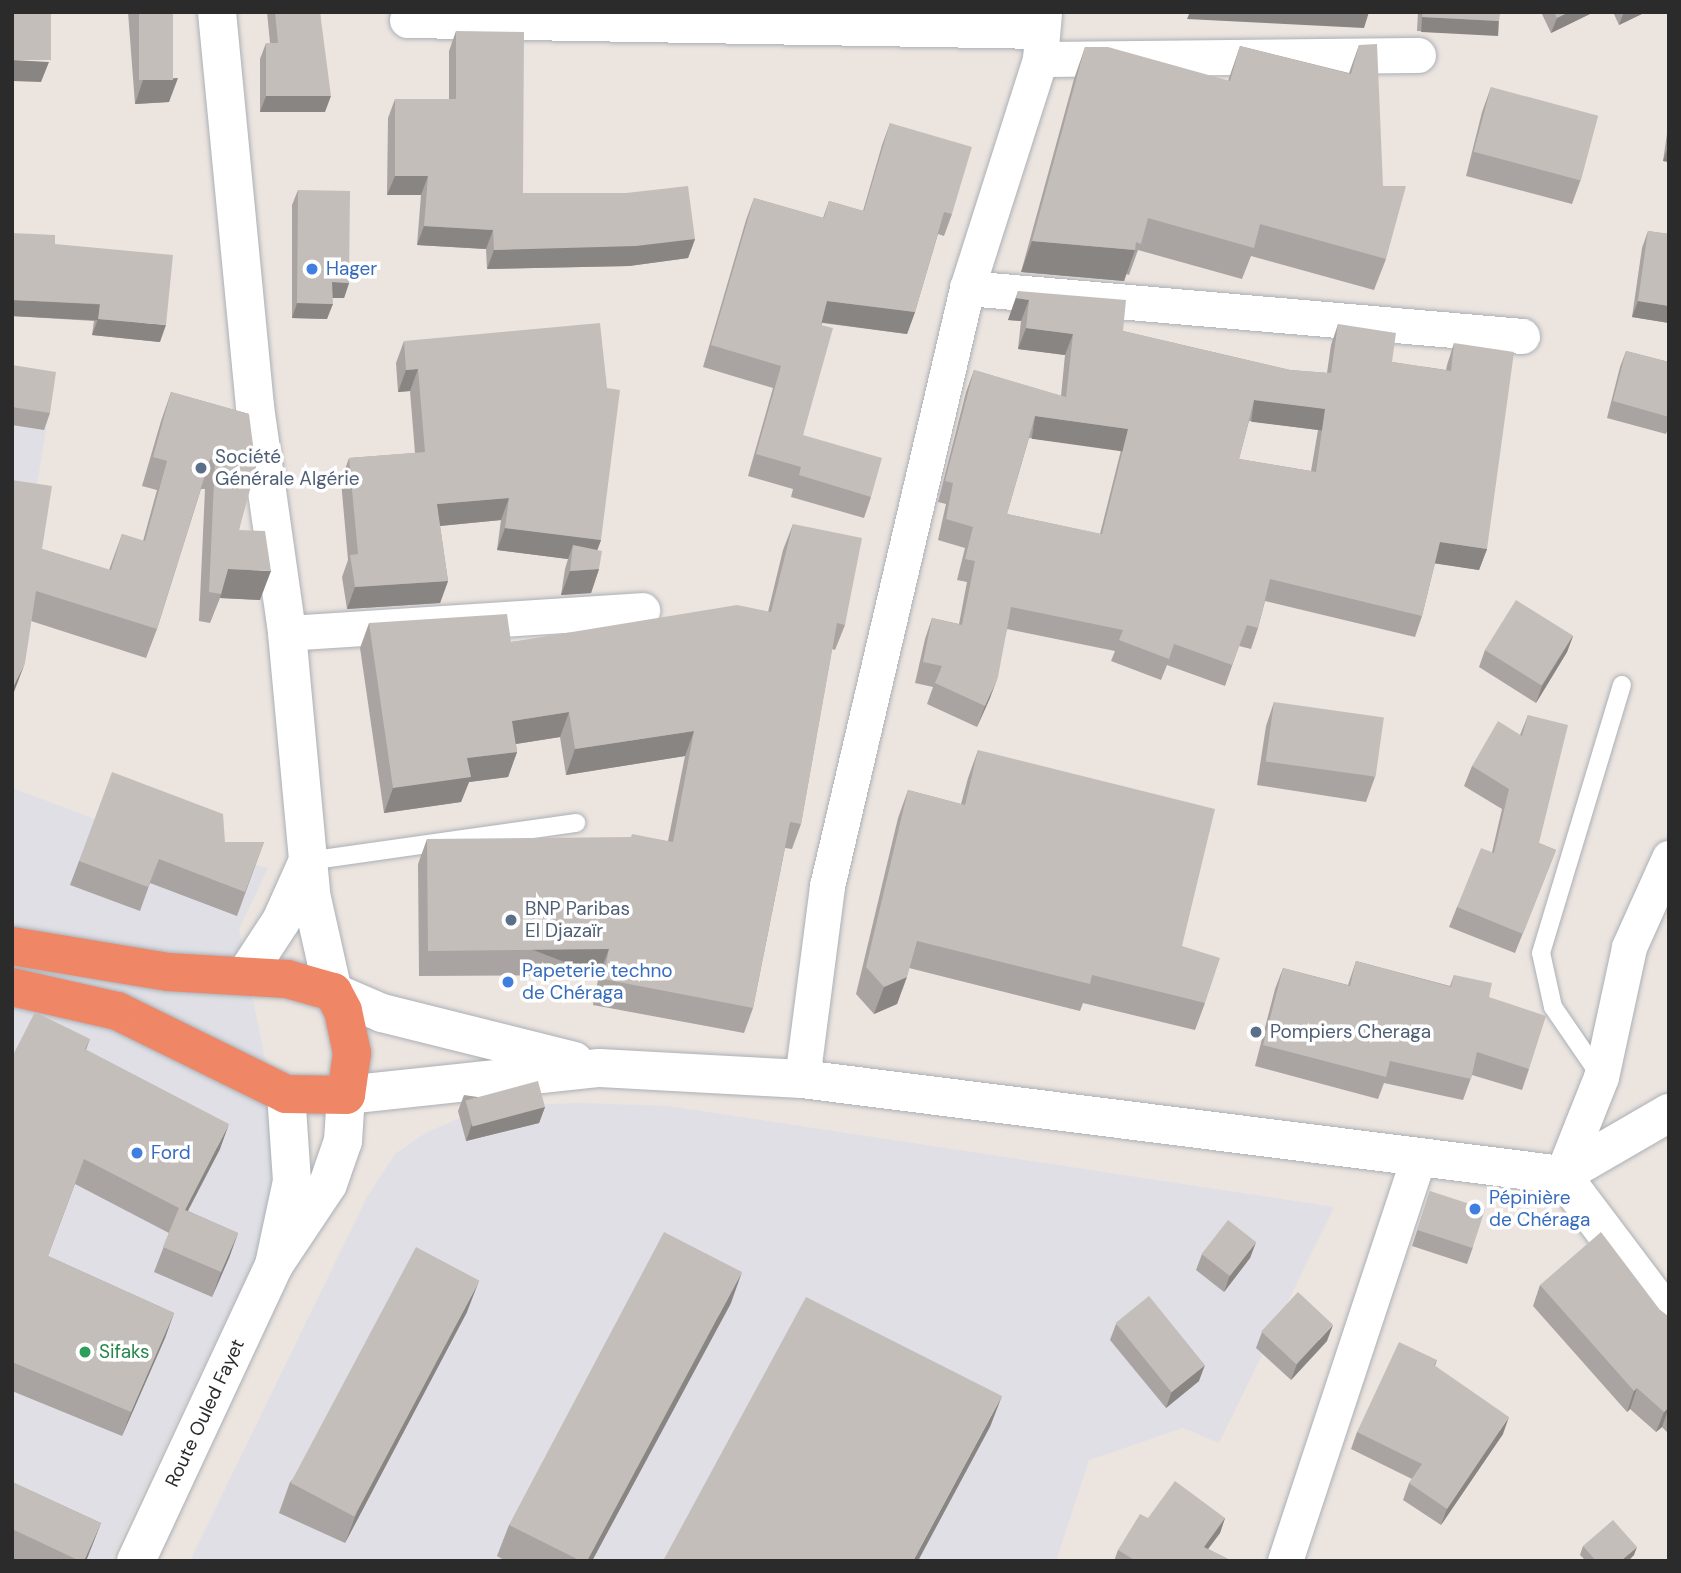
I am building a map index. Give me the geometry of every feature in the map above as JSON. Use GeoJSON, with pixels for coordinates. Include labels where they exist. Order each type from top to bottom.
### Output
{"type":"FeatureCollection","features":[{"type":"Feature","properties":{"kind":"highway"},"geometry":{"type":"LineString","coordinates":[[12,946],[168,972],[286,979],[333,992],[349,1032],[351,1074],[346,1096],[286,1094],[117,1011],[12,987]]}},
{"type":"Feature","properties":{"kind":"main road"},"geometry":{"type":"LineString","coordinates":[[217,12],[255,407],[287,633],[315,928],[333,992],[382,1013],[600,1068]]}},
{"type":"Feature","properties":{"kind":"main road"},"geometry":{"type":"LineString","coordinates":[[245,976],[281,921],[308,861]]}},
{"type":"Feature","properties":{"kind":"main road"},"geometry":{"type":"LineString","coordinates":[[274,1265],[304,1227],[332,1174],[343,1141],[346,1096],[600,1068],[802,1079],[1562,1175],[1669,1114]]}},
{"type":"Feature","properties":{"kind":"main road"},"geometry":{"type":"LineString","coordinates":[[274,1265],[292,1181],[286,1094]]}},
{"type":"Feature","properties":{"kind":"main road"},"geometry":{"type":"LineString","coordinates":[[1562,1175],[1669,1318]]}},
{"type":"Feature","properties":{"kind":"main road","name":"Route Ouled Fayet"},"geometry":{"type":"LineString","coordinates":[[136,1561],[274,1265]]}},
{"type":"Feature","properties":{"kind":"street"},"geometry":{"type":"LineString","coordinates":[[407,20],[1042,34],[1418,55]]}},
{"type":"Feature","properties":{"kind":"street"},"geometry":{"type":"LineString","coordinates":[[802,1079],[827,886],[967,288],[1042,34]]}},
{"type":"Feature","properties":{"kind":"street"},"geometry":{"type":"LineString","coordinates":[[967,288],[1522,336]]}},
{"type":"Feature","properties":{"kind":"street"},"geometry":{"type":"LineString","coordinates":[[287,633],[642,610]]}},
{"type":"Feature","properties":{"kind":"street"},"geometry":{"type":"LineString","coordinates":[[1562,1175],[1601,1077],[1629,947],[1669,858]]}},
{"type":"Feature","properties":{"kind":"street"},"geometry":{"type":"LineString","coordinates":[[1285,1561],[1418,1158]]}},
{"type":"Feature","properties":{"kind":"lane"},"geometry":{"type":"LineString","coordinates":[[1601,1077],[1553,1007],[1541,953],[1622,685]]}},
{"type":"Feature","properties":{"kind":"lane"},"geometry":{"type":"LineString","coordinates":[[308,861],[576,823]]}},
{"type":"Feature","properties":{"kind":"shaded area"},"geometry":{"type":"Polygon","coordinates":[[[12,384],[51,398],[12,639],[12,384]]]}},
{"type":"Feature","properties":{"kind":"shaded area"},"geometry":{"type":"Polygon","coordinates":[[[12,788],[160,843],[268,868],[239,929],[281,1140],[276,1215],[110,1561],[12,1561],[12,788]]]}},
{"type":"Feature","properties":{"kind":"shaded area"},"geometry":{"type":"Polygon","coordinates":[[[580,1103],[668,1106],[1334,1207],[1219,1443],[1183,1428],[1089,1460],[1056,1561],[190,1561],[367,1197],[395,1154],[427,1132],[465,1116],[524,1105],[580,1103]]]}},
{"type":"Feature","properties":{"kind":"building"},"geometry":{"type":"Polygon","coordinates":[[[12,12],[51,12],[51,60],[12,60],[12,12]]]}},
{"type":"Feature","properties":{"kind":"building"},"geometry":{"type":"Polygon","coordinates":[[[139,12],[173,12],[173,80],[139,80],[139,12]]]}},
{"type":"Feature","properties":{"kind":"building"},"geometry":{"type":"Polygon","coordinates":[[[275,12],[320,12],[331,96],[266,96],[266,43],[278,43],[275,12]]]}},
{"type":"Feature","properties":{"kind":"building"},"geometry":{"type":"Polygon","coordinates":[[[1423,12],[1500,12],[1499,21],[1422,17],[1423,12]]]}},
{"type":"Feature","properties":{"kind":"building"},"geometry":{"type":"Polygon","coordinates":[[[1554,12],[1569,12],[1557,18],[1554,12]]]}},
{"type":"Feature","properties":{"kind":"building"},"geometry":{"type":"Polygon","coordinates":[[[456,31],[524,32],[523,193],[626,193],[688,186],[695,239],[636,246],[494,250],[493,230],[424,226],[428,176],[395,176],[395,99],[456,99],[456,31]]]}},
{"type":"Feature","properties":{"kind":"building"},"geometry":{"type":"Polygon","coordinates":[[[1377,44],[1383,186],[1406,186],[1386,259],[1260,224],[1254,248],[1148,218],[1141,244],[1136,242],[1135,250],[1032,241],[1085,47],[1108,47],[1230,81],[1240,46],[1351,74],[1359,45],[1377,44]]]}},
{"type":"Feature","properties":{"kind":"building"},"geometry":{"type":"Polygon","coordinates":[[[1491,87],[1598,116],[1581,180],[1474,152],[1491,87]]]}},
{"type":"Feature","properties":{"kind":"building"},"geometry":{"type":"Polygon","coordinates":[[[890,123],[972,147],[952,214],[944,212],[915,312],[827,301],[821,325],[833,328],[803,435],[882,458],[871,497],[799,475],[801,467],[756,454],[781,366],[711,345],[754,198],[824,218],[829,201],[864,211],[890,123]]]}},
{"type":"Feature","properties":{"kind":"building"},"geometry":{"type":"Polygon","coordinates":[[[298,190],[350,191],[349,283],[332,282],[333,304],[297,303],[298,190]]]}},
{"type":"Feature","properties":{"kind":"building"},"geometry":{"type":"Polygon","coordinates":[[[1648,231],[1669,234],[1669,306],[1638,301],[1648,231]]]}},
{"type":"Feature","properties":{"kind":"building"},"geometry":{"type":"Polygon","coordinates":[[[12,233],[55,235],[55,244],[173,255],[166,325],[98,319],[100,304],[12,300],[12,233]]]}},
{"type":"Feature","properties":{"kind":"building"},"geometry":{"type":"Polygon","coordinates":[[[1018,291],[1126,300],[1123,331],[1290,370],[1331,373],[1338,324],[1396,333],[1392,362],[1451,371],[1454,343],[1514,352],[1487,549],[1440,542],[1422,616],[1270,579],[1258,628],[1247,625],[1232,665],[1174,644],[1169,659],[1119,640],[1123,630],[1011,607],[998,677],[985,706],[935,683],[942,666],[923,662],[932,618],[962,625],[975,561],[965,559],[973,527],[946,519],[953,483],[945,481],[974,370],[1066,397],[1073,334],[1026,328],[1029,300],[1016,298],[1018,291]],[[1254,400],[1239,459],[1316,472],[1325,409],[1254,400]],[[1035,416],[1007,514],[1102,534],[1128,429],[1035,416]]]}},
{"type":"Feature","properties":{"kind":"building"},"geometry":{"type":"Polygon","coordinates":[[[600,323],[607,388],[620,390],[601,540],[505,528],[509,498],[437,504],[448,581],[355,587],[350,555],[358,554],[349,458],[425,452],[418,369],[406,370],[404,341],[600,323]]]}},
{"type":"Feature","properties":{"kind":"building"},"geometry":{"type":"Polygon","coordinates":[[[1626,351],[1669,362],[1669,417],[1613,401],[1626,351]]]}},
{"type":"Feature","properties":{"kind":"building"},"geometry":{"type":"Polygon","coordinates":[[[12,365],[56,372],[50,413],[12,407],[12,365]]]}},
{"type":"Feature","properties":{"kind":"building"},"geometry":{"type":"Polygon","coordinates":[[[171,392],[249,414],[256,468],[239,530],[265,531],[271,571],[228,569],[221,594],[209,592],[215,460],[210,459],[157,629],[36,591],[25,663],[12,689],[12,480],[52,486],[42,549],[111,570],[122,534],[145,541],[167,461],[153,457],[171,392]]]}},
{"type":"Feature","properties":{"kind":"building"},"geometry":{"type":"Polygon","coordinates":[[[793,524],[862,538],[845,625],[837,623],[801,824],[790,822],[753,1008],[603,979],[609,949],[428,951],[427,839],[631,837],[632,834],[673,842],[694,731],[575,749],[569,712],[512,721],[517,752],[467,758],[471,777],[393,788],[369,623],[507,614],[511,642],[737,605],[771,612],[793,524]]]}},
{"type":"Feature","properties":{"kind":"building"},"geometry":{"type":"Polygon","coordinates":[[[573,545],[602,551],[599,569],[570,571],[573,545]]]}},
{"type":"Feature","properties":{"kind":"building"},"geometry":{"type":"Polygon","coordinates":[[[1516,600],[1573,636],[1542,686],[1485,650],[1516,600]]]}},
{"type":"Feature","properties":{"kind":"building"},"geometry":{"type":"Polygon","coordinates":[[[1274,702],[1384,717],[1376,777],[1266,761],[1274,702]]]}},
{"type":"Feature","properties":{"kind":"building"},"geometry":{"type":"Polygon","coordinates":[[[1528,715],[1568,725],[1539,843],[1556,850],[1523,934],[1457,907],[1481,848],[1494,853],[1509,789],[1472,766],[1498,721],[1522,736],[1528,715]]]}},
{"type":"Feature","properties":{"kind":"building"},"geometry":{"type":"Polygon","coordinates":[[[978,750],[1215,809],[1182,946],[1220,958],[1205,1003],[1092,975],[1090,984],[917,941],[907,977],[884,987],[866,967],[908,790],[965,805],[978,750]]]}},
{"type":"Feature","properties":{"kind":"building"},"geometry":{"type":"Polygon","coordinates":[[[112,772],[223,814],[225,842],[264,842],[245,892],[159,859],[148,887],[79,861],[112,772]]]}},
{"type":"Feature","properties":{"kind":"building"},"geometry":{"type":"Polygon","coordinates":[[[1356,961],[1451,987],[1454,975],[1492,983],[1489,997],[1546,1016],[1529,1069],[1477,1052],[1471,1079],[1390,1061],[1386,1077],[1263,1045],[1283,968],[1350,986],[1356,961]]]}},
{"type":"Feature","properties":{"kind":"building"},"geometry":{"type":"Polygon","coordinates":[[[35,1012],[90,1039],[85,1049],[229,1124],[185,1210],[238,1233],[221,1272],[163,1247],[179,1208],[84,1159],[48,1256],[174,1313],[131,1412],[12,1362],[12,1057],[35,1012]]]}},
{"type":"Feature","properties":{"kind":"building"},"geometry":{"type":"Polygon","coordinates":[[[538,1081],[545,1107],[473,1126],[466,1100],[538,1081]]]}},
{"type":"Feature","properties":{"kind":"building"},"geometry":{"type":"Polygon","coordinates":[[[1430,1191],[1485,1209],[1472,1248],[1417,1230],[1430,1191]]]}},
{"type":"Feature","properties":{"kind":"building"},"geometry":{"type":"Polygon","coordinates":[[[1228,1220],[1256,1242],[1230,1276],[1202,1254],[1228,1220]]]}},
{"type":"Feature","properties":{"kind":"building"},"geometry":{"type":"Polygon","coordinates":[[[664,1232],[742,1272],[587,1561],[581,1561],[509,1525],[664,1232]]]}},
{"type":"Feature","properties":{"kind":"building"},"geometry":{"type":"Polygon","coordinates":[[[1601,1232],[1660,1310],[1669,1317],[1669,1407],[1664,1412],[1637,1388],[1634,1391],[1540,1285],[1601,1232]]]}},
{"type":"Feature","properties":{"kind":"building"},"geometry":{"type":"Polygon","coordinates":[[[416,1247],[480,1281],[354,1517],[291,1483],[416,1247]]]}},
{"type":"Feature","properties":{"kind":"building"},"geometry":{"type":"Polygon","coordinates":[[[1298,1292],[1333,1325],[1296,1364],[1261,1331],[1298,1292]]]}},
{"type":"Feature","properties":{"kind":"building"},"geometry":{"type":"Polygon","coordinates":[[[1149,1296],[1205,1365],[1172,1392],[1116,1323],[1149,1296]]]}},
{"type":"Feature","properties":{"kind":"building"},"geometry":{"type":"Polygon","coordinates":[[[806,1297],[1002,1396],[913,1561],[663,1561],[806,1297]]]}},
{"type":"Feature","properties":{"kind":"building"},"geometry":{"type":"Polygon","coordinates":[[[1399,1342],[1437,1360],[1434,1365],[1509,1417],[1447,1509],[1409,1483],[1422,1464],[1357,1432],[1399,1342]]]}},
{"type":"Feature","properties":{"kind":"building"},"geometry":{"type":"Polygon","coordinates":[[[1175,1481],[1225,1518],[1204,1547],[1232,1561],[1136,1561],[1118,1550],[1140,1514],[1148,1518],[1175,1481]]]}},
{"type":"Feature","properties":{"kind":"building"},"geometry":{"type":"Polygon","coordinates":[[[12,1482],[101,1523],[84,1561],[12,1529],[12,1482]]]}},
{"type":"Feature","properties":{"kind":"building"},"geometry":{"type":"Polygon","coordinates":[[[1613,1520],[1637,1547],[1621,1561],[1596,1561],[1583,1546],[1613,1520]]]}},
{"type":"Feature","properties":{"kind":"place","name":"Hager"},"geometry":{"type":"Point","coordinates":[312,269]}},
{"type":"Feature","properties":{"kind":"place","name":"Société Générale Algérie"},"geometry":{"type":"Point","coordinates":[201,468]}},
{"type":"Feature","properties":{"kind":"place","name":"BNP Paribas El Djazaïr"},"geometry":{"type":"Point","coordinates":[511,920]}},
{"type":"Feature","properties":{"kind":"place","name":"Papeterie techno de Chéraga"},"geometry":{"type":"Point","coordinates":[508,982]}},
{"type":"Feature","properties":{"kind":"place","name":"Pompiers Cheraga"},"geometry":{"type":"Point","coordinates":[1256,1032]}},
{"type":"Feature","properties":{"kind":"place","name":"Ford"},"geometry":{"type":"Point","coordinates":[137,1153]}},
{"type":"Feature","properties":{"kind":"place","name":"Pépinière de Chéraga"},"geometry":{"type":"Point","coordinates":[1475,1209]}},
{"type":"Feature","properties":{"kind":"place","name":"Sifaks"},"geometry":{"type":"Point","coordinates":[85,1352]}}]}
